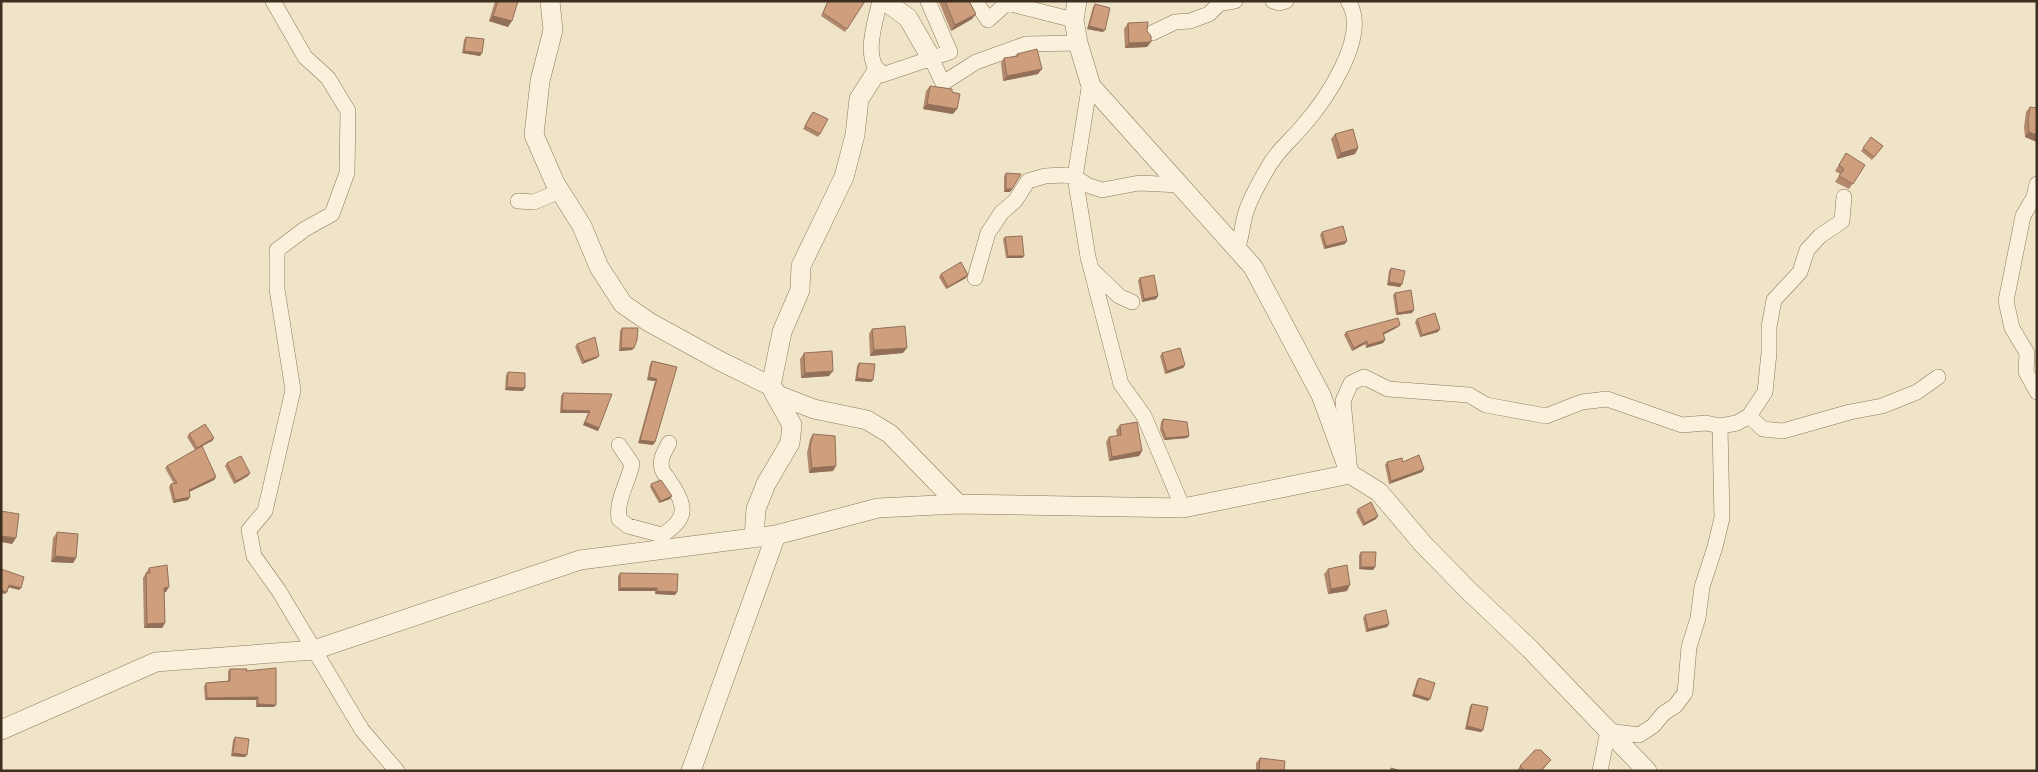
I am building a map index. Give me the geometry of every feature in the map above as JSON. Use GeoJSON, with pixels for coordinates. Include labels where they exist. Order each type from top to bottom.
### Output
{"type":"FeatureCollection","features":[{"type":"Feature","properties":{"kind":"street"},"geometry":{"type":"LineString","coordinates":[[273,1],[305,57],[328,78],[348,111],[348,173],[332,214],[305,229],[277,250],[277,289],[293,390],[265,511],[249,530],[254,556],[279,591],[362,730],[398,771]]}},
{"type":"Feature","properties":{"kind":"street"},"geometry":{"type":"LineString","coordinates":[[550,1],[553,30],[540,81],[534,135],[560,191],[582,226],[599,267],[623,304],[649,322],[814,410],[867,420],[890,434],[958,504]]}},
{"type":"Feature","properties":{"kind":"street"},"geometry":{"type":"LineString","coordinates":[[880,1],[870,42],[877,71],[882,75],[950,52],[928,1]]}},
{"type":"Feature","properties":{"kind":"street"},"geometry":{"type":"LineString","coordinates":[[885,1],[908,18],[943,83],[976,62],[1026,44],[1078,43]]}},
{"type":"Feature","properties":{"kind":"street"},"geometry":{"type":"LineString","coordinates":[[975,1],[988,20],[1007,3],[1076,10],[1078,43],[1091,86],[1113,113],[1253,267],[1321,395],[1350,474],[1379,492],[1423,544],[1530,649],[1647,771]]}},
{"type":"Feature","properties":{"kind":"street"},"geometry":{"type":"LineString","coordinates":[[1152,33],[1175,22],[1190,21],[1209,14],[1219,4],[1235,1]]}},
{"type":"Feature","properties":{"kind":"street"},"geometry":{"type":"LineString","coordinates":[[1273,1],[1279,3],[1286,1]]}},
{"type":"Feature","properties":{"kind":"street"},"geometry":{"type":"LineString","coordinates":[[1237,249],[1243,233],[1246,212],[1265,171],[1276,154],[1314,112],[1338,75],[1352,45],[1354,25],[1352,7],[1348,1]]}},
{"type":"Feature","properties":{"kind":"street"},"geometry":{"type":"LineString","coordinates":[[754,538],[756,510],[766,484],[790,443],[792,425],[772,388],[782,332],[800,290],[801,266],[844,177],[855,134],[859,99],[877,71]]}},
{"type":"Feature","properties":{"kind":"street"},"geometry":{"type":"LineString","coordinates":[[1090,82],[1075,177],[1091,269],[1121,384],[1144,416],[1183,508]]}},
{"type":"Feature","properties":{"kind":"street"},"geometry":{"type":"LineString","coordinates":[[975,278],[988,233],[1002,212],[1015,201],[1028,181],[1045,176],[1064,175],[1075,177],[1087,185],[1102,190],[1140,183],[1180,185]]}},
{"type":"Feature","properties":{"kind":"street"},"geometry":{"type":"LineString","coordinates":[[2037,184],[2034,197],[2023,216],[2006,300],[2012,328],[2027,353],[2026,372],[2037,392]]}},
{"type":"Feature","properties":{"kind":"street"},"geometry":{"type":"LineString","coordinates":[[518,201],[534,202],[560,191]]}},
{"type":"Feature","properties":{"kind":"street"},"geometry":{"type":"LineString","coordinates":[[1350,474],[1342,401],[1351,383],[1364,378],[1388,389],[1469,395],[1486,405],[1529,414],[1546,416],[1582,402],[1607,399],[1682,425],[1706,423],[1720,426],[1737,424],[1749,416],[1765,392],[1769,327],[1774,300],[1800,272],[1807,250],[1820,236],[1842,221],[1844,197]]}},
{"type":"Feature","properties":{"kind":"street"},"geometry":{"type":"LineString","coordinates":[[1091,269],[1119,296],[1132,302]]}},
{"type":"Feature","properties":{"kind":"street"},"geometry":{"type":"LineString","coordinates":[[1749,416],[1763,429],[1783,431],[1841,414],[1882,406],[1917,392],[1938,377]]}},
{"type":"Feature","properties":{"kind":"street"},"geometry":{"type":"LineString","coordinates":[[1608,731],[1639,736],[1653,726],[1664,713],[1675,706],[1685,693],[1689,647],[1698,618],[1702,586],[1722,518],[1720,426]]}},
{"type":"Feature","properties":{"kind":"street"},"geometry":{"type":"LineString","coordinates":[[660,543],[682,518],[680,498],[662,469],[662,458],[669,443]]}},
{"type":"Feature","properties":{"kind":"street"},"geometry":{"type":"LineString","coordinates":[[619,446],[632,464],[628,482],[617,506],[619,520],[660,543]]}},
{"type":"Feature","properties":{"kind":"street"},"geometry":{"type":"LineString","coordinates":[[1,730],[156,662],[314,650],[580,560],[660,543],[776,535],[878,508],[958,504],[1183,508],[1350,474]]}},
{"type":"Feature","properties":{"kind":"street"},"geometry":{"type":"LineString","coordinates":[[691,771],[776,535]]}},
{"type":"Feature","properties":{"kind":"street"},"geometry":{"type":"LineString","coordinates":[[1600,771],[1608,731]]}},
{"type":"Feature","properties":{"kind":"building"},"geometry":{"type":"Polygon","coordinates":[[[498,1],[518,1],[512,21],[493,16],[498,1]]]}},
{"type":"Feature","properties":{"kind":"building"},"geometry":{"type":"Polygon","coordinates":[[[828,1],[865,1],[847,29],[823,13],[828,1]]]}},
{"type":"Feature","properties":{"kind":"building"},"geometry":{"type":"Polygon","coordinates":[[[945,1],[969,1],[976,14],[955,25],[945,1]]]}},
{"type":"Feature","properties":{"kind":"building"},"geometry":{"type":"Polygon","coordinates":[[[1095,4],[1110,8],[1105,30],[1089,26],[1095,4]]]}},
{"type":"Feature","properties":{"kind":"building"},"geometry":{"type":"Polygon","coordinates":[[[1148,22],[1147,31],[1151,36],[1151,42],[1129,43],[1128,23],[1148,22]]]}},
{"type":"Feature","properties":{"kind":"building"},"geometry":{"type":"Polygon","coordinates":[[[466,37],[484,39],[482,53],[464,51],[466,37]]]}},
{"type":"Feature","properties":{"kind":"building"},"geometry":{"type":"Polygon","coordinates":[[[1037,49],[1042,69],[1007,76],[1004,58],[1018,56],[1017,54],[1037,49]]]}},
{"type":"Feature","properties":{"kind":"building"},"geometry":{"type":"Polygon","coordinates":[[[930,86],[952,89],[952,92],[960,94],[957,109],[927,104],[930,86]]]}},
{"type":"Feature","properties":{"kind":"building"},"geometry":{"type":"Polygon","coordinates":[[[2030,107],[2037,108],[2037,135],[2029,132],[2030,107]]]}},
{"type":"Feature","properties":{"kind":"building"},"geometry":{"type":"Polygon","coordinates":[[[813,112],[828,119],[820,134],[805,126],[813,112]]]}},
{"type":"Feature","properties":{"kind":"building"},"geometry":{"type":"Polygon","coordinates":[[[1353,129],[1358,148],[1341,153],[1335,134],[1353,129]]]}},
{"type":"Feature","properties":{"kind":"building"},"geometry":{"type":"Polygon","coordinates":[[[1871,137],[1883,146],[1874,157],[1863,148],[1871,137]]]}},
{"type":"Feature","properties":{"kind":"building"},"geometry":{"type":"Polygon","coordinates":[[[1846,153],[1865,165],[1853,184],[1839,176],[1844,169],[1839,165],[1846,153]]]}},
{"type":"Feature","properties":{"kind":"building"},"geometry":{"type":"Polygon","coordinates":[[[1006,173],[1021,174],[1012,189],[1006,189],[1006,173]]]}},
{"type":"Feature","properties":{"kind":"building"},"geometry":{"type":"Polygon","coordinates":[[[1343,226],[1347,241],[1326,246],[1322,232],[1343,226]]]}},
{"type":"Feature","properties":{"kind":"building"},"geometry":{"type":"Polygon","coordinates":[[[1022,236],[1024,256],[1008,256],[1005,237],[1022,236]]]}},
{"type":"Feature","properties":{"kind":"building"},"geometry":{"type":"Polygon","coordinates":[[[961,262],[968,275],[948,287],[941,274],[961,262]]]}},
{"type":"Feature","properties":{"kind":"building"},"geometry":{"type":"Polygon","coordinates":[[[1391,268],[1405,271],[1402,284],[1389,282],[1391,268]]]}},
{"type":"Feature","properties":{"kind":"building"},"geometry":{"type":"Polygon","coordinates":[[[1154,275],[1158,296],[1144,299],[1140,278],[1154,275]]]}},
{"type":"Feature","properties":{"kind":"building"},"geometry":{"type":"Polygon","coordinates":[[[1411,290],[1414,310],[1398,313],[1395,293],[1411,290]]]}},
{"type":"Feature","properties":{"kind":"building"},"geometry":{"type":"Polygon","coordinates":[[[1435,313],[1440,329],[1422,335],[1417,319],[1435,313]]]}},
{"type":"Feature","properties":{"kind":"building"},"geometry":{"type":"Polygon","coordinates":[[[1398,318],[1400,325],[1383,333],[1385,340],[1368,345],[1367,341],[1354,348],[1346,332],[1398,318]]]}},
{"type":"Feature","properties":{"kind":"building"},"geometry":{"type":"Polygon","coordinates":[[[905,326],[907,348],[874,350],[872,329],[905,326]]]}},
{"type":"Feature","properties":{"kind":"building"},"geometry":{"type":"Polygon","coordinates":[[[622,328],[638,328],[634,348],[621,348],[622,328]]]}},
{"type":"Feature","properties":{"kind":"building"},"geometry":{"type":"Polygon","coordinates":[[[595,337],[599,356],[584,361],[577,344],[595,337]]]}},
{"type":"Feature","properties":{"kind":"building"},"geometry":{"type":"Polygon","coordinates":[[[1180,348],[1185,365],[1167,371],[1162,353],[1180,348]]]}},
{"type":"Feature","properties":{"kind":"building"},"geometry":{"type":"Polygon","coordinates":[[[832,351],[833,371],[805,373],[804,353],[832,351]]]}},
{"type":"Feature","properties":{"kind":"building"},"geometry":{"type":"Polygon","coordinates":[[[652,361],[677,367],[655,442],[640,440],[657,379],[649,377],[652,361]]]}},
{"type":"Feature","properties":{"kind":"building"},"geometry":{"type":"Polygon","coordinates":[[[859,363],[875,364],[873,380],[857,378],[859,363]]]}},
{"type":"Feature","properties":{"kind":"building"},"geometry":{"type":"Polygon","coordinates":[[[508,372],[525,373],[525,388],[507,387],[508,372]]]}},
{"type":"Feature","properties":{"kind":"building"},"geometry":{"type":"Polygon","coordinates":[[[563,393],[612,394],[599,428],[585,422],[590,411],[562,410],[563,393]]]}},
{"type":"Feature","properties":{"kind":"building"},"geometry":{"type":"Polygon","coordinates":[[[1163,419],[1187,422],[1189,436],[1166,438],[1162,427],[1163,419]]]}},
{"type":"Feature","properties":{"kind":"building"},"geometry":{"type":"Polygon","coordinates":[[[1137,422],[1142,451],[1112,457],[1109,437],[1121,435],[1120,425],[1137,422]]]}},
{"type":"Feature","properties":{"kind":"building"},"geometry":{"type":"Polygon","coordinates":[[[205,424],[214,438],[197,448],[189,434],[205,424]]]}},
{"type":"Feature","properties":{"kind":"building"},"geometry":{"type":"Polygon","coordinates":[[[813,434],[835,436],[836,466],[812,468],[810,448],[813,434]]]}},
{"type":"Feature","properties":{"kind":"building"},"geometry":{"type":"Polygon","coordinates":[[[202,446],[216,477],[189,490],[190,497],[175,500],[171,484],[177,483],[167,466],[202,446]]]}},
{"type":"Feature","properties":{"kind":"building"},"geometry":{"type":"Polygon","coordinates":[[[1419,455],[1424,469],[1391,481],[1387,462],[1402,458],[1403,462],[1419,455]]]}},
{"type":"Feature","properties":{"kind":"building"},"geometry":{"type":"Polygon","coordinates":[[[241,456],[250,473],[236,481],[227,463],[241,456]]]}},
{"type":"Feature","properties":{"kind":"building"},"geometry":{"type":"Polygon","coordinates":[[[661,480],[672,496],[661,501],[651,484],[661,480]]]}},
{"type":"Feature","properties":{"kind":"building"},"geometry":{"type":"Polygon","coordinates":[[[1371,502],[1378,516],[1365,523],[1358,509],[1371,502]]]}},
{"type":"Feature","properties":{"kind":"building"},"geometry":{"type":"Polygon","coordinates":[[[1,511],[19,514],[16,538],[1,536],[1,511]]]}},
{"type":"Feature","properties":{"kind":"building"},"geometry":{"type":"Polygon","coordinates":[[[57,532],[78,534],[76,558],[55,556],[57,532]]]}},
{"type":"Feature","properties":{"kind":"building"},"geometry":{"type":"Polygon","coordinates":[[[1361,552],[1376,552],[1375,567],[1361,567],[1361,552]]]}},
{"type":"Feature","properties":{"kind":"building"},"geometry":{"type":"Polygon","coordinates":[[[167,565],[169,587],[164,588],[165,623],[147,624],[146,573],[150,573],[149,568],[167,565]]]}},
{"type":"Feature","properties":{"kind":"building"},"geometry":{"type":"Polygon","coordinates":[[[1347,565],[1350,585],[1331,589],[1328,569],[1347,565]]]}},
{"type":"Feature","properties":{"kind":"building"},"geometry":{"type":"Polygon","coordinates":[[[1,569],[24,577],[21,588],[9,585],[7,592],[1,590],[1,569]]]}},
{"type":"Feature","properties":{"kind":"building"},"geometry":{"type":"Polygon","coordinates":[[[620,573],[678,574],[677,592],[657,591],[657,588],[620,588],[620,573]]]}},
{"type":"Feature","properties":{"kind":"building"},"geometry":{"type":"Polygon","coordinates":[[[1386,610],[1389,624],[1368,629],[1365,615],[1386,610]]]}},
{"type":"Feature","properties":{"kind":"building"},"geometry":{"type":"Polygon","coordinates":[[[276,668],[276,705],[258,704],[258,697],[207,698],[206,683],[230,681],[230,669],[247,669],[246,671],[276,668]]]}},
{"type":"Feature","properties":{"kind":"building"},"geometry":{"type":"Polygon","coordinates":[[[1419,678],[1435,683],[1430,699],[1414,694],[1419,678]]]}},
{"type":"Feature","properties":{"kind":"building"},"geometry":{"type":"Polygon","coordinates":[[[1472,704],[1488,707],[1483,730],[1467,726],[1472,704]]]}},
{"type":"Feature","properties":{"kind":"building"},"geometry":{"type":"Polygon","coordinates":[[[235,737],[249,739],[247,755],[233,753],[235,737]]]}},
{"type":"Feature","properties":{"kind":"building"},"geometry":{"type":"Polygon","coordinates":[[[1535,750],[1541,750],[1551,760],[1540,771],[1525,771],[1520,766],[1535,750]]]}},
{"type":"Feature","properties":{"kind":"building"},"geometry":{"type":"Polygon","coordinates":[[[1260,758],[1285,761],[1284,771],[1259,771],[1260,758]]]}}]}
